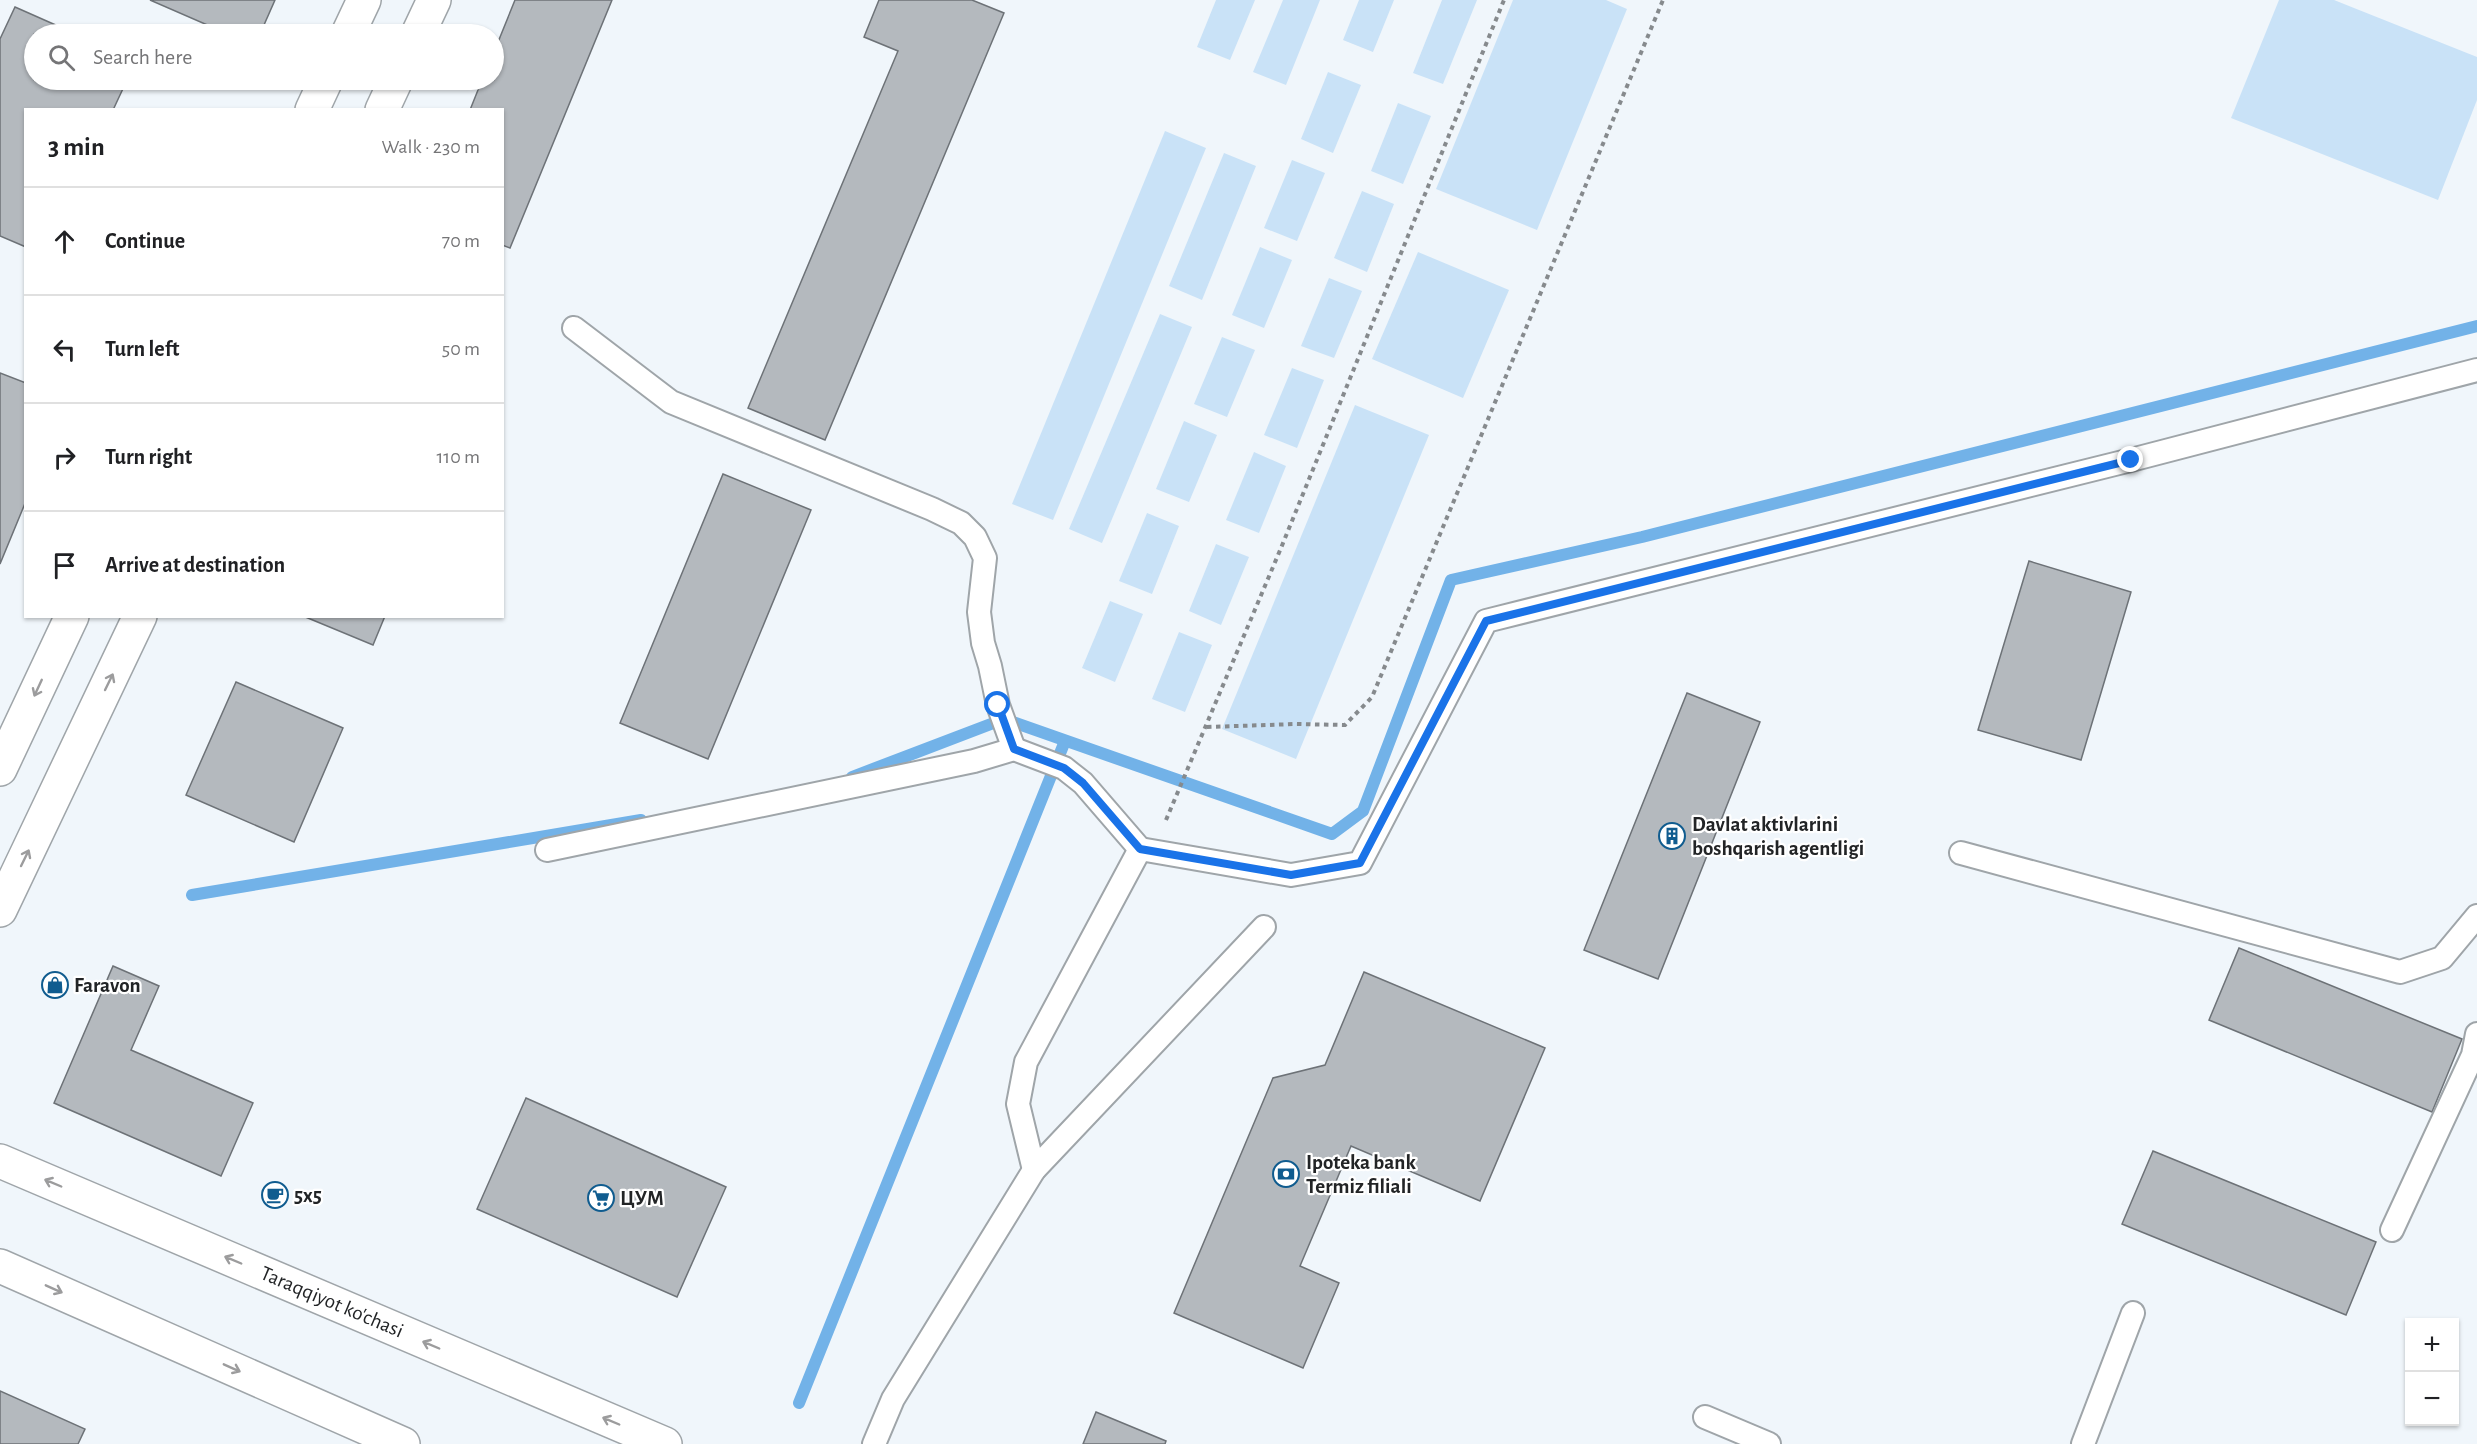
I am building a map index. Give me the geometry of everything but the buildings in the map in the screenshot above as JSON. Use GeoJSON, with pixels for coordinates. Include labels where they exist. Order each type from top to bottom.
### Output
{"type":"FeatureCollection","features":[{"type":"Feature","properties":{"kind":"street"},"geometry":{"type":"LineString","coordinates":[[353,24],[364,0]]}},
{"type":"Feature","properties":{"kind":"street"},"geometry":{"type":"LineString","coordinates":[[423,24],[434,0]]}},
{"type":"Feature","properties":{"kind":"street"},"geometry":{"type":"LineString","coordinates":[[313,108],[321,90]]}},
{"type":"Feature","properties":{"kind":"street"},"geometry":{"type":"LineString","coordinates":[[383,108],[391,90]]}},
{"type":"Feature","properties":{"kind":"street"},"geometry":{"type":"LineString","coordinates":[[0,769],[71,618]]}},
{"type":"Feature","properties":{"kind":"street"},"geometry":{"type":"LineString","coordinates":[[0,910],[139,618]]}},
{"type":"Feature","properties":{"kind":"street","name":"Taraqqiyot ko'chasi"},"geometry":{"type":"LineString","coordinates":[[0,1161],[664,1444]]}},
{"type":"Feature","properties":{"kind":"street"},"geometry":{"type":"LineString","coordinates":[[0,1266],[403,1444]]}},
{"type":"Feature","properties":{"kind":"lane"},"geometry":{"type":"LineString","coordinates":[[574,328],[671,402],[961,523],[975,537],[985,558],[979,612],[983,643],[998,705],[1014,749]]}},
{"type":"Feature","properties":{"kind":"lane"},"geometry":{"type":"LineString","coordinates":[[547,850],[974,761],[1014,749],[1064,768],[1083,783],[1140,849],[1291,875],[1360,863],[1486,621],[2131,460],[2477,370]]}},
{"type":"Feature","properties":{"kind":"lane"},"geometry":{"type":"LineString","coordinates":[[1034,1170],[1018,1104],[1026,1062],[1140,849]]}},
{"type":"Feature","properties":{"kind":"lane"},"geometry":{"type":"LineString","coordinates":[[1961,854],[2400,972],[2442,958],[2477,916]]}},
{"type":"Feature","properties":{"kind":"lane"},"geometry":{"type":"LineString","coordinates":[[874,1444],[892,1399],[1034,1170],[1264,927]]}},
{"type":"Feature","properties":{"kind":"lane"},"geometry":{"type":"LineString","coordinates":[[2392,1230],[2473,1055],[2477,1034]]}},
{"type":"Feature","properties":{"kind":"lane"},"geometry":{"type":"LineString","coordinates":[[2083,1444],[2133,1313]]}},
{"type":"Feature","properties":{"kind":"lane"},"geometry":{"type":"LineString","coordinates":[[1705,1417],[1770,1444]]}},
{"type":"Feature","properties":{"kind":"path"},"geometry":{"type":"LineString","coordinates":[[1170,811],[1207,728],[1504,0]]}},
{"type":"Feature","properties":{"kind":"path"},"geometry":{"type":"LineString","coordinates":[[1207,728],[1296,724],[1344,725],[1372,697],[1663,0]]}},
{"type":"Feature","properties":{"kind":"shaded area"},"geometry":{"type":"Polygon","coordinates":[[[1216,0],[1255,0],[1230,60],[1197,47],[1216,0]]]}},
{"type":"Feature","properties":{"kind":"shaded area"},"geometry":{"type":"Polygon","coordinates":[[[1283,0],[1320,0],[1286,85],[1253,72],[1283,0]]]}},
{"type":"Feature","properties":{"kind":"shaded area"},"geometry":{"type":"Polygon","coordinates":[[[1359,0],[1394,0],[1373,52],[1343,40],[1359,0]]]}},
{"type":"Feature","properties":{"kind":"shaded area"},"geometry":{"type":"Polygon","coordinates":[[[1442,0],[1477,0],[1443,84],[1413,73],[1442,0]]]}},
{"type":"Feature","properties":{"kind":"shaded area"},"geometry":{"type":"Polygon","coordinates":[[[1513,0],[1606,0],[1627,9],[1537,230],[1436,189],[1513,0]]]}},
{"type":"Feature","properties":{"kind":"shaded area"},"geometry":{"type":"Polygon","coordinates":[[[2279,0],[2334,0],[2477,57],[2477,100],[2438,200],[2231,118],[2279,0]]]}},
{"type":"Feature","properties":{"kind":"shaded area"},"geometry":{"type":"Polygon","coordinates":[[[1328,72],[1361,85],[1333,153],[1301,139],[1328,72]]]}},
{"type":"Feature","properties":{"kind":"shaded area"},"geometry":{"type":"Polygon","coordinates":[[[1398,103],[1431,116],[1403,184],[1371,171],[1398,103]]]}},
{"type":"Feature","properties":{"kind":"shaded area"},"geometry":{"type":"Polygon","coordinates":[[[1165,131],[1206,148],[1053,520],[1012,504],[1165,131]]]}},
{"type":"Feature","properties":{"kind":"shaded area"},"geometry":{"type":"Polygon","coordinates":[[[1224,153],[1256,166],[1202,300],[1169,286],[1224,153]]]}},
{"type":"Feature","properties":{"kind":"shaded area"},"geometry":{"type":"Polygon","coordinates":[[[1292,160],[1325,173],[1297,241],[1264,228],[1292,160]]]}},
{"type":"Feature","properties":{"kind":"shaded area"},"geometry":{"type":"Polygon","coordinates":[[[1362,191],[1394,204],[1367,272],[1334,258],[1362,191]]]}},
{"type":"Feature","properties":{"kind":"shaded area"},"geometry":{"type":"Polygon","coordinates":[[[1260,247],[1292,260],[1264,328],[1232,315],[1260,247]]]}},
{"type":"Feature","properties":{"kind":"shaded area"},"geometry":{"type":"Polygon","coordinates":[[[1418,252],[1509,290],[1463,398],[1372,359],[1418,252]]]}},
{"type":"Feature","properties":{"kind":"shaded area"},"geometry":{"type":"Polygon","coordinates":[[[1329,278],[1362,291],[1334,358],[1301,346],[1329,278]]]}},
{"type":"Feature","properties":{"kind":"shaded area"},"geometry":{"type":"Polygon","coordinates":[[[1160,314],[1192,327],[1102,543],[1069,529],[1160,314]]]}},
{"type":"Feature","properties":{"kind":"shaded area"},"geometry":{"type":"Polygon","coordinates":[[[1222,337],[1255,350],[1227,417],[1194,404],[1222,337]]]}},
{"type":"Feature","properties":{"kind":"shaded area"},"geometry":{"type":"Polygon","coordinates":[[[1292,368],[1324,380],[1297,448],[1264,435],[1292,368]]]}},
{"type":"Feature","properties":{"kind":"shaded area"},"geometry":{"type":"Polygon","coordinates":[[[1355,405],[1429,435],[1296,759],[1222,729],[1355,405]]]}},
{"type":"Feature","properties":{"kind":"shaded area"},"geometry":{"type":"Polygon","coordinates":[[[1184,421],[1217,435],[1189,502],[1156,489],[1184,421]]]}},
{"type":"Feature","properties":{"kind":"shaded area"},"geometry":{"type":"Polygon","coordinates":[[[1254,452],[1286,466],[1259,533],[1226,520],[1254,452]]]}},
{"type":"Feature","properties":{"kind":"shaded area"},"geometry":{"type":"Polygon","coordinates":[[[1147,513],[1179,526],[1152,594],[1119,581],[1147,513]]]}},
{"type":"Feature","properties":{"kind":"shaded area"},"geometry":{"type":"Polygon","coordinates":[[[1216,544],[1249,557],[1221,625],[1189,611],[1216,544]]]}},
{"type":"Feature","properties":{"kind":"shaded area"},"geometry":{"type":"Polygon","coordinates":[[[1110,601],[1143,614],[1115,682],[1082,668],[1110,601]]]}},
{"type":"Feature","properties":{"kind":"shaded area"},"geometry":{"type":"Polygon","coordinates":[[[1179,632],[1212,645],[1185,712],[1152,699],[1179,632]]]}},
{"type":"Feature","properties":{"kind":"waterway"},"geometry":{"type":"LineString","coordinates":[[852,777],[1004,719],[1332,834],[1363,811],[1451,580],[1642,537],[2477,326]]}},
{"type":"Feature","properties":{"kind":"waterway"},"geometry":{"type":"LineString","coordinates":[[799,1403],[1065,741]]}},
{"type":"Feature","properties":{"kind":"waterway"},"geometry":{"type":"LineString","coordinates":[[192,895],[641,820]]}},
{"type":"Feature","properties":{"kind":"place","name":"Davlat aktivlarini boshqarish agentligi"},"geometry":{"type":"Point","coordinates":[1672,836]}},
{"type":"Feature","properties":{"kind":"place","name":"Faravon"},"geometry":{"type":"Point","coordinates":[55,985]}},
{"type":"Feature","properties":{"kind":"place","name":"Ipoteka bank Termiz filiali"},"geometry":{"type":"Point","coordinates":[1286,1174]}},
{"type":"Feature","properties":{"kind":"place","name":"5x5"},"geometry":{"type":"Point","coordinates":[275,1195]}},
{"type":"Feature","properties":{"kind":"place","name":"ЦУМ"},"geometry":{"type":"Point","coordinates":[601,1198]}},
{"type":"Feature","properties":{"kind":"route"},"geometry":{"type":"LineString","coordinates":[[998,705],[1014,749],[1064,768],[1083,783],[1140,849],[1291,875],[1360,863],[1486,621],[2131,460]]}}]}
